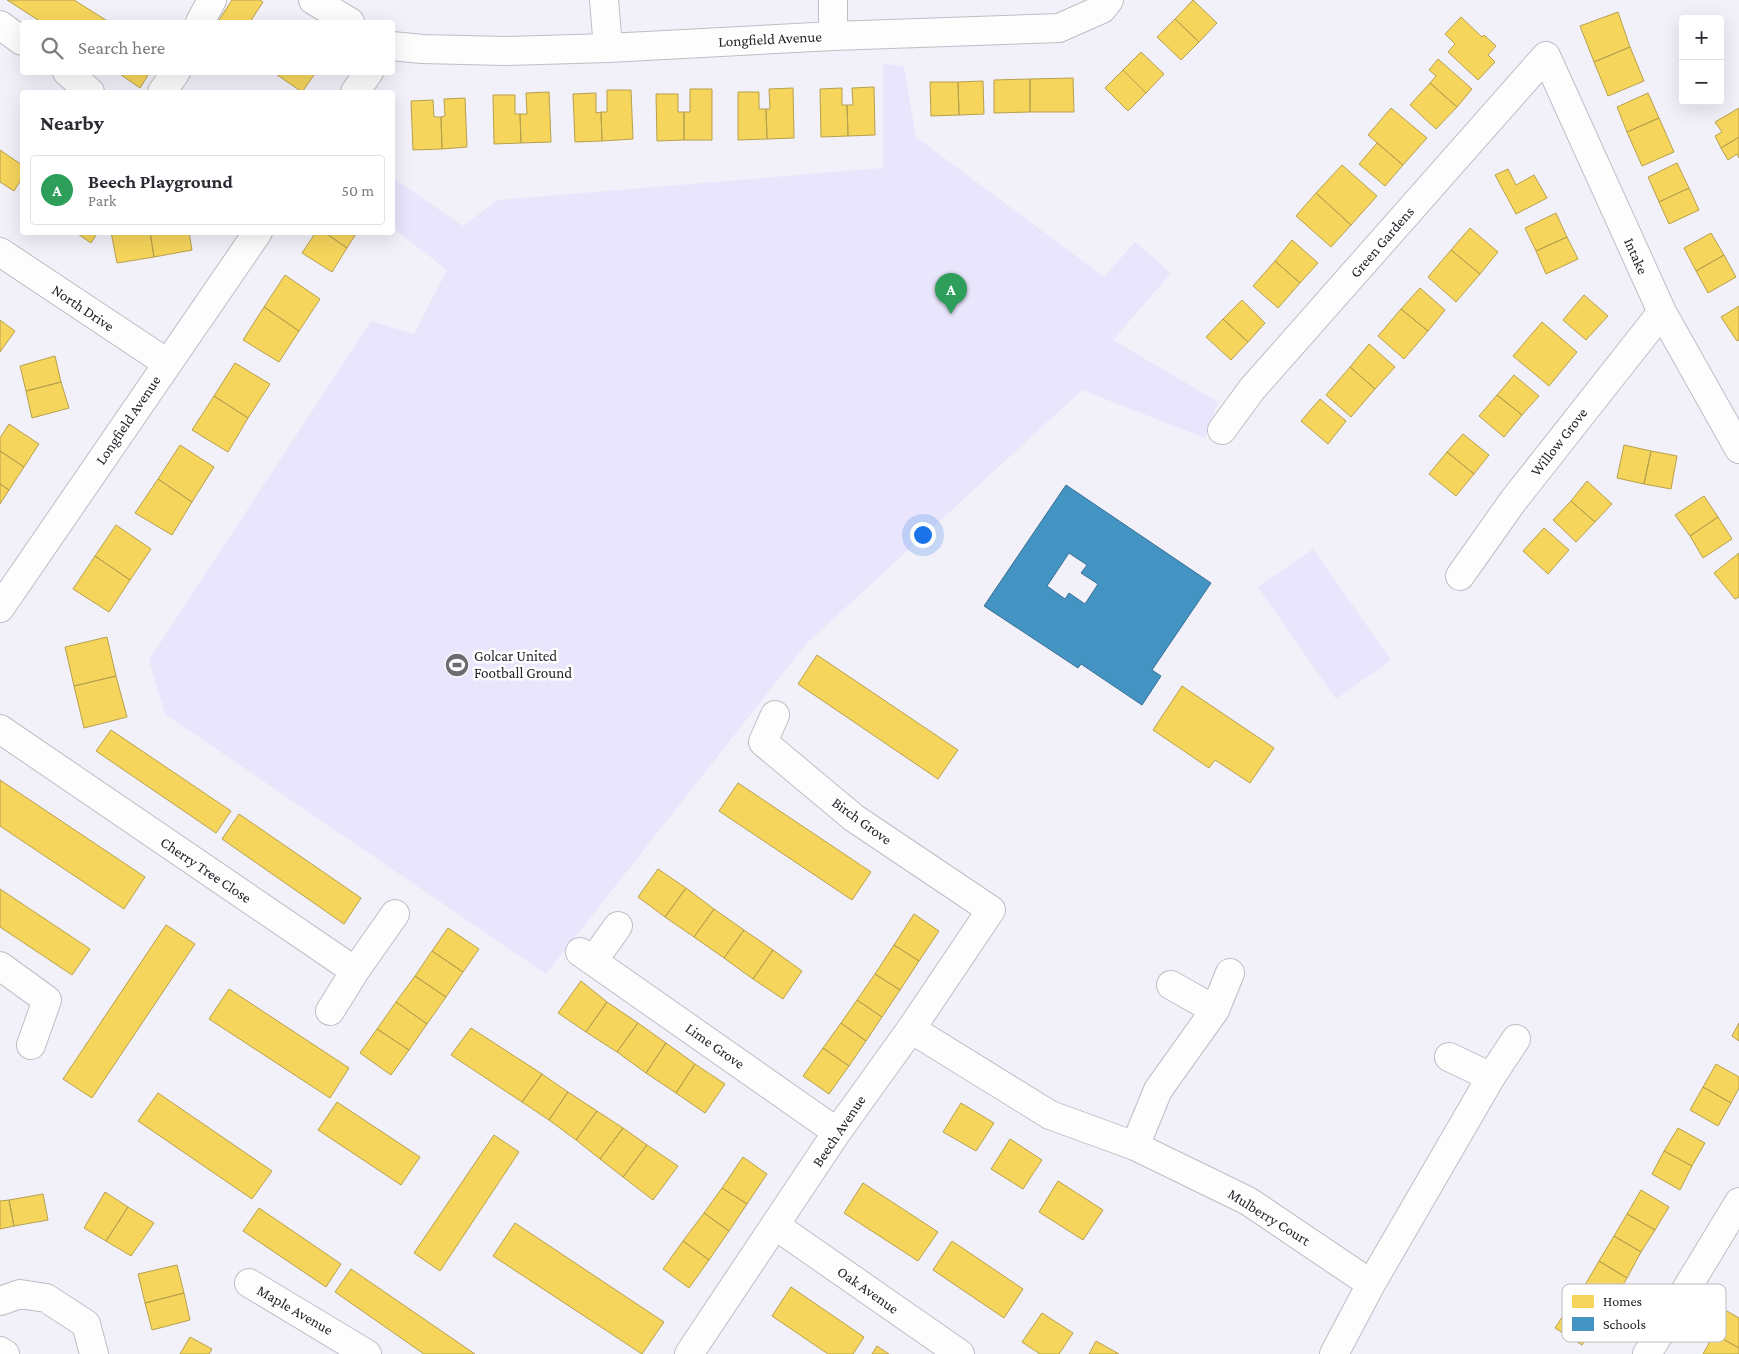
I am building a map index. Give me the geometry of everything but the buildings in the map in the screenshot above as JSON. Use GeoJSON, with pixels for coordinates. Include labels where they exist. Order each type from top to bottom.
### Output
{"type":"FeatureCollection","features":[{"type":"Feature","properties":{"kind":"street"},"geometry":{"type":"LineString","coordinates":[[201,20],[212,0]]}},
{"type":"Feature","properties":{"kind":"street"},"geometry":{"type":"LineString","coordinates":[[313,0],[347,20]]}},
{"type":"Feature","properties":{"kind":"street"},"geometry":{"type":"LineString","coordinates":[[604,0],[608,48]]}},
{"type":"Feature","properties":{"kind":"street"},"geometry":{"type":"LineString","coordinates":[[832,0],[834,36]]}},
{"type":"Feature","properties":{"kind":"street","name":"Longfield Avenue"},"geometry":{"type":"LineString","coordinates":[[395,46],[422,49],[505,51],[1059,28],[1102,9],[1109,0]]}},
{"type":"Feature","properties":{"kind":"street"},"geometry":{"type":"LineString","coordinates":[[0,26],[20,40]]}},
{"type":"Feature","properties":{"kind":"street","name":"Intake"},"geometry":{"type":"LineString","coordinates":[[1546,56],[1662,312],[1739,449]]}},
{"type":"Feature","properties":{"kind":"street","name":"Green Gardens"},"geometry":{"type":"LineString","coordinates":[[1222,430],[1252,389],[1546,56]]}},
{"type":"Feature","properties":{"kind":"street"},"geometry":{"type":"LineString","coordinates":[[70,75],[88,90]]}},
{"type":"Feature","properties":{"kind":"street"},"geometry":{"type":"LineString","coordinates":[[163,90],[174,75]]}},
{"type":"Feature","properties":{"kind":"street"},"geometry":{"type":"LineString","coordinates":[[356,90],[367,75]]}},
{"type":"Feature","properties":{"kind":"street","name":"Longfield Avenue"},"geometry":{"type":"LineString","coordinates":[[0,608],[166,363],[256,235]]}},
{"type":"Feature","properties":{"kind":"street","name":"North Drive"},"geometry":{"type":"LineString","coordinates":[[0,252],[166,363]]}},
{"type":"Feature","properties":{"kind":"street","name":"Willow Grove"},"geometry":{"type":"LineString","coordinates":[[1460,576],[1512,500],[1662,312]]}},
{"type":"Feature","properties":{"kind":"street","name":"Birch Grove"},"geometry":{"type":"LineString","coordinates":[[775,715],[763,742],[854,818],[991,910]]}},
{"type":"Feature","properties":{"kind":"street","name":"Cherry Tree Close"},"geometry":{"type":"LineString","coordinates":[[0,729],[355,971]]}},
{"type":"Feature","properties":{"kind":"street","name":"Beech Avenue"},"geometry":{"type":"LineString","coordinates":[[689,1354],[837,1132],[911,1029],[991,910]]}},
{"type":"Feature","properties":{"kind":"street"},"geometry":{"type":"LineString","coordinates":[[330,1010],[395,914]]}},
{"type":"Feature","properties":{"kind":"street","name":"Lime Grove"},"geometry":{"type":"LineString","coordinates":[[618,926],[586,956],[837,1132]]}},
{"type":"Feature","properties":{"kind":"street"},"geometry":{"type":"LineString","coordinates":[[0,966],[47,1000],[32,1045]]}},
{"type":"Feature","properties":{"kind":"street"},"geometry":{"type":"LineString","coordinates":[[1135,1146],[1158,1090],[1215,1010],[1230,973]]}},
{"type":"Feature","properties":{"kind":"street"},"geometry":{"type":"LineString","coordinates":[[1171,985],[1215,1010]]}},
{"type":"Feature","properties":{"kind":"street","name":"Mulberry Court"},"geometry":{"type":"LineString","coordinates":[[911,1029],[1050,1114],[1135,1146],[1248,1201],[1371,1284]]}},
{"type":"Feature","properties":{"kind":"street"},"geometry":{"type":"LineString","coordinates":[[1334,1354],[1371,1284],[1491,1078],[1516,1039]]}},
{"type":"Feature","properties":{"kind":"street"},"geometry":{"type":"LineString","coordinates":[[1449,1057],[1491,1078]]}},
{"type":"Feature","properties":{"kind":"street"},"geometry":{"type":"LineString","coordinates":[[1689,1284],[1739,1202]]}},
{"type":"Feature","properties":{"kind":"street","name":"Oak Avenue"},"geometry":{"type":"LineString","coordinates":[[776,1226],[960,1354]]}},
{"type":"Feature","properties":{"kind":"street","name":"Maple Avenue"},"geometry":{"type":"LineString","coordinates":[[249,1283],[368,1354]]}},
{"type":"Feature","properties":{"kind":"street"},"geometry":{"type":"LineString","coordinates":[[0,1301],[20,1294],[46,1298],[86,1324],[94,1354]]}},
{"type":"Feature","properties":{"kind":"street"},"geometry":{"type":"LineString","coordinates":[[1647,1354],[1654,1342]]}},
{"type":"Feature","properties":{"kind":"street"},"geometry":{"type":"LineString","coordinates":[[0,1350],[5,1354]]}},
{"type":"Feature","properties":{"kind":"shaded area"},"geometry":{"type":"Polygon","coordinates":[[[883,63],[904,67],[916,137],[1104,277],[1135,242],[1171,273],[1113,340],[1218,402],[1205,438],[1082,390],[806,644],[546,974],[165,714],[149,660],[371,321],[414,334],[447,270],[395,230],[395,179],[463,226],[498,200],[883,168],[883,63]]]}},
{"type":"Feature","properties":{"kind":"shaded area"},"geometry":{"type":"Polygon","coordinates":[[[1313,549],[1391,660],[1336,699],[1258,587],[1313,549]]]}},
{"type":"Feature","properties":{"kind":"place","name":"Beech Playground"},"geometry":{"type":"Point","coordinates":[951,314]}},
{"type":"Feature","properties":{"kind":"place","name":"Golcar United Football Ground"},"geometry":{"type":"Point","coordinates":[457,665]}}]}
